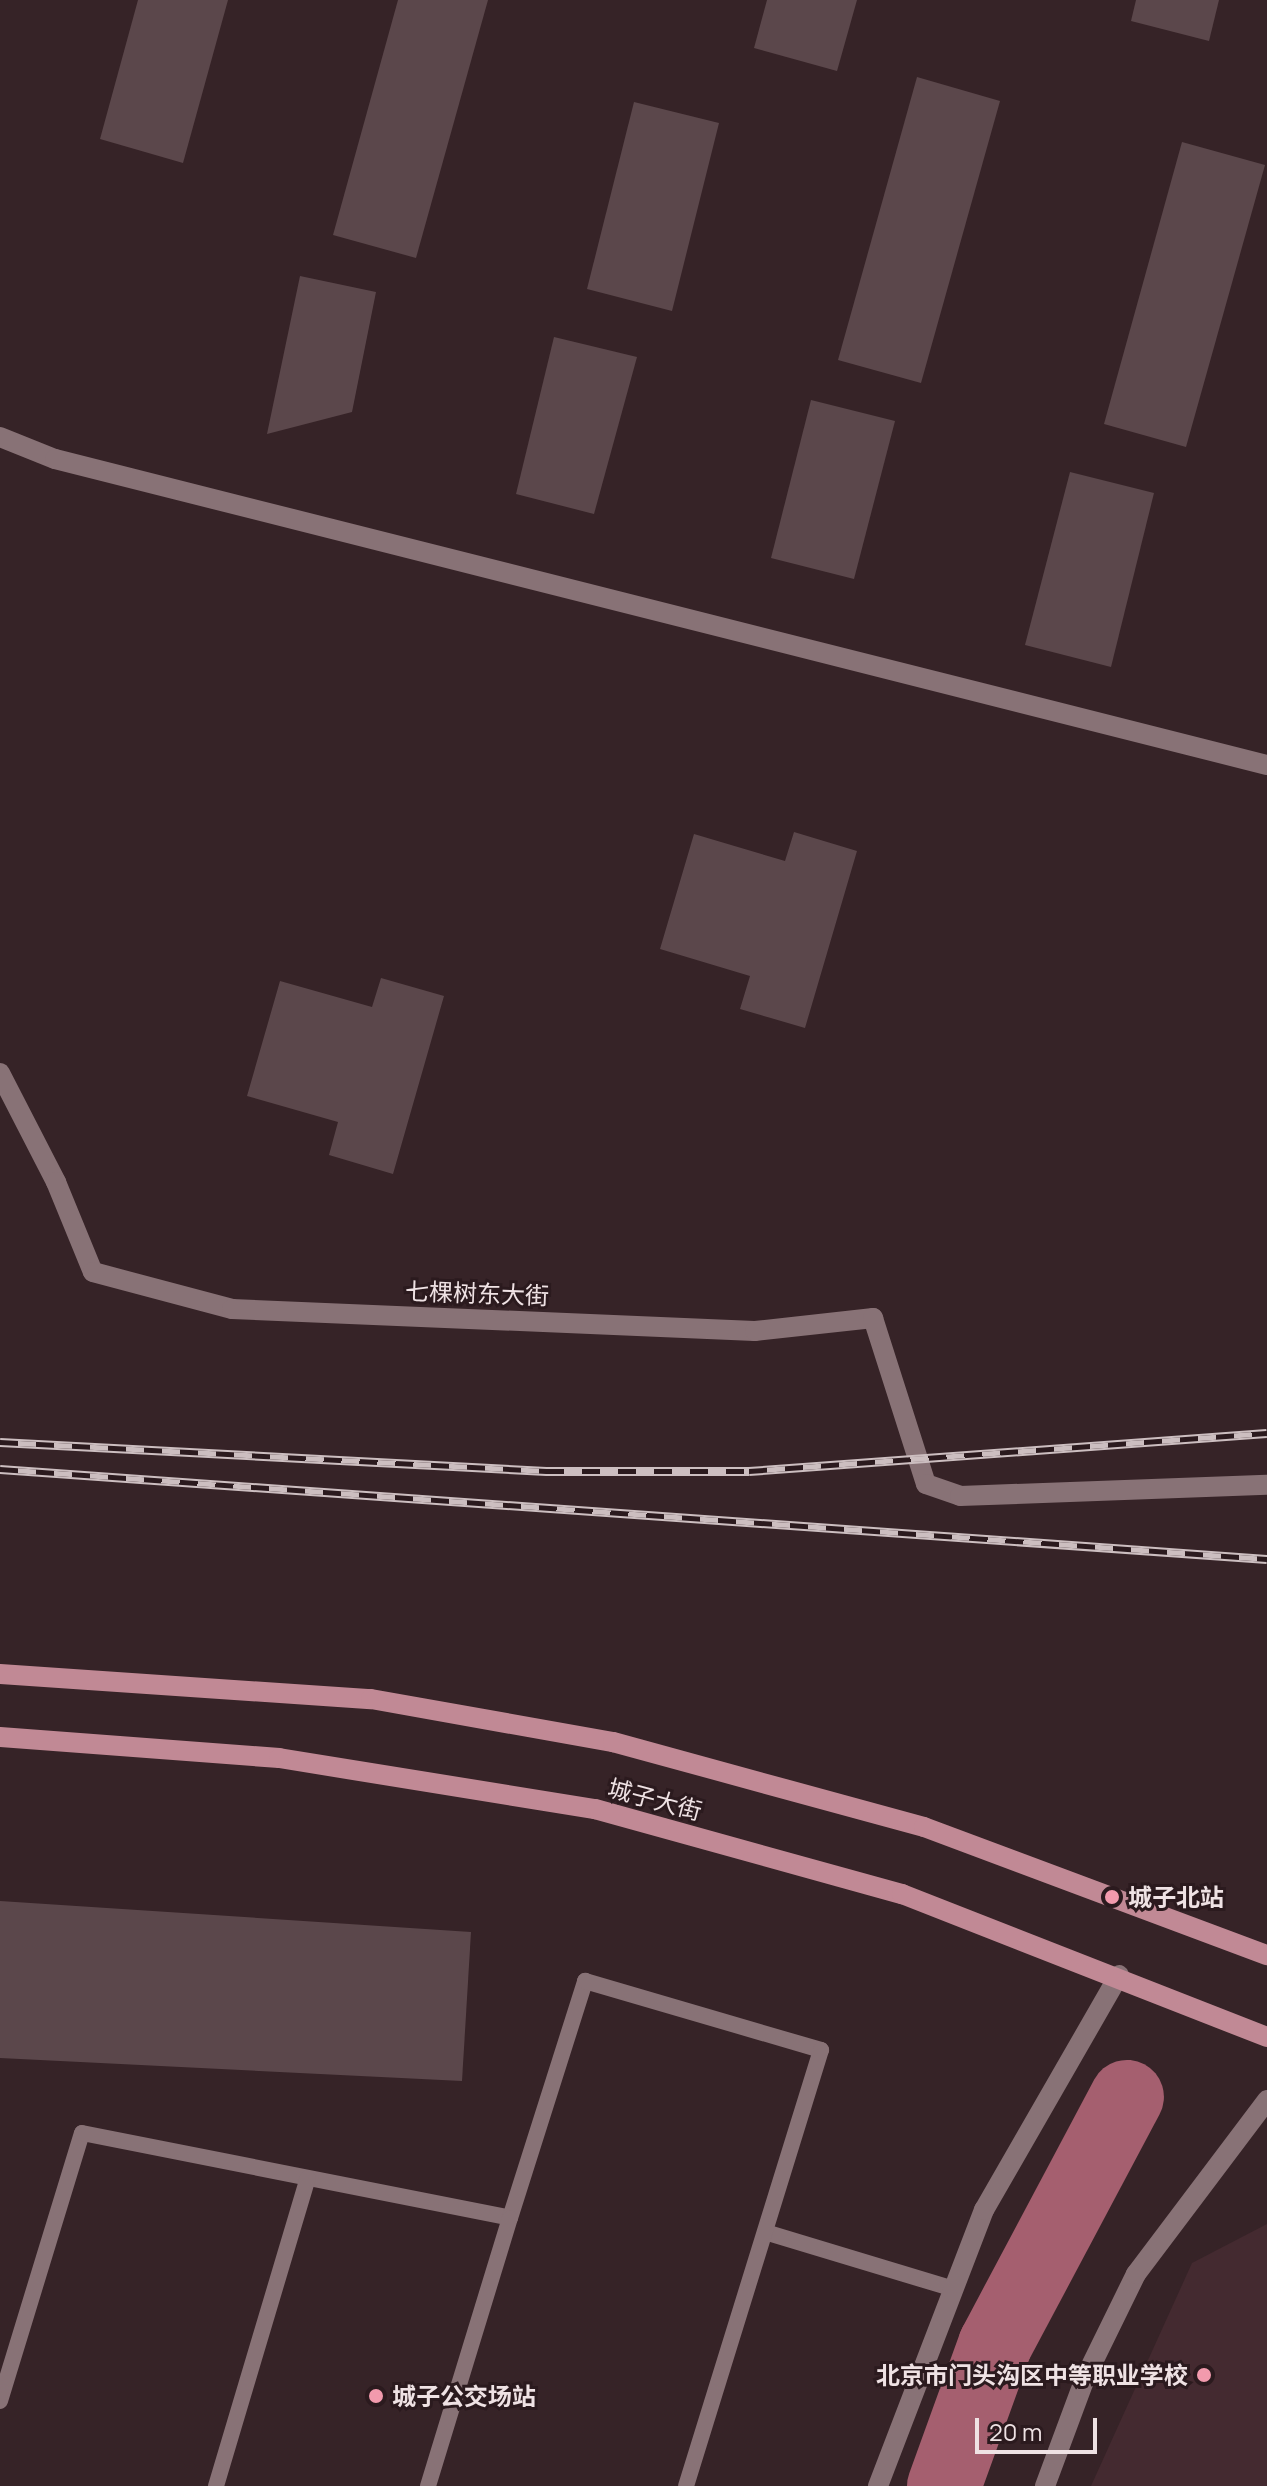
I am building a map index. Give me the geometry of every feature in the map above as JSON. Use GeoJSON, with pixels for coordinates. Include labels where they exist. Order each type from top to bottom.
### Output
{"type":"FeatureCollection","features":[{"type":"Feature","properties":{"kind":"main road","name":"城子大街"},"geometry":{"type":"LineString","coordinates":[[0,1674],[371,1699],[613,1742],[924,1827],[1267,1955]]}},
{"type":"Feature","properties":{"kind":"main road","name":"城子大街"},"geometry":{"type":"LineString","coordinates":[[0,1737],[279,1758],[595,1809],[902,1894],[1119,1975],[1267,2037]]}},
{"type":"Feature","properties":{"kind":"street"},"geometry":{"type":"LineString","coordinates":[[0,437],[70,463],[1267,765]]}},
{"type":"Feature","properties":{"kind":"street","name":"七棵树东大街"},"geometry":{"type":"LineString","coordinates":[[0,1073],[56,1182],[93,1272],[232,1309],[755,1331],[873,1318],[926,1484],[960,1496],[1267,1485]]}},
{"type":"Feature","properties":{"kind":"street"},"geometry":{"type":"LineString","coordinates":[[878,2486],[984,2210],[1119,1975]]}},
{"type":"Feature","properties":{"kind":"street"},"geometry":{"type":"LineString","coordinates":[[1045,2486],[1086,2376],[1136,2274],[1267,2100]]}},
{"type":"Feature","properties":{"kind":"lane"},"geometry":{"type":"LineString","coordinates":[[428,2486],[585,1981],[821,2050],[686,2486]]}},
{"type":"Feature","properties":{"kind":"lane"},"geometry":{"type":"LineString","coordinates":[[0,2401],[8,2347],[82,2133],[510,2218]]}},
{"type":"Feature","properties":{"kind":"lane"},"geometry":{"type":"LineString","coordinates":[[216,2486],[308,2178]]}},
{"type":"Feature","properties":{"kind":"lane"},"geometry":{"type":"LineString","coordinates":[[765,2232],[954,2289]]}},
{"type":"Feature","properties":{"kind":"shaded area","name":"北京市门头沟区中等职业学校"},"geometry":{"type":"Polygon","coordinates":[[[1267,2224],[1267,2486],[1091,2486],[1192,2263],[1267,2224]]]}},
{"type":"Feature","properties":{"kind":"building"},"geometry":{"type":"Polygon","coordinates":[[[138,0],[228,0],[183,163],[100,139],[138,0]]]}},
{"type":"Feature","properties":{"kind":"building"},"geometry":{"type":"Polygon","coordinates":[[[398,0],[488,0],[416,258],[333,235],[398,0]]]}},
{"type":"Feature","properties":{"kind":"building"},"geometry":{"type":"Polygon","coordinates":[[[767,0],[857,0],[837,71],[754,48],[767,0]]]}},
{"type":"Feature","properties":{"kind":"building"},"geometry":{"type":"Polygon","coordinates":[[[1136,0],[1219,0],[1209,41],[1131,21],[1136,0]]]}},
{"type":"Feature","properties":{"kind":"building"},"geometry":{"type":"Polygon","coordinates":[[[917,77],[1000,101],[921,383],[838,360],[917,77]]]}},
{"type":"Feature","properties":{"kind":"building"},"geometry":{"type":"Polygon","coordinates":[[[634,102],[719,123],[672,311],[587,289],[634,102]]]}},
{"type":"Feature","properties":{"kind":"building"},"geometry":{"type":"Polygon","coordinates":[[[1182,142],[1265,165],[1186,447],[1104,424],[1182,142]]]}},
{"type":"Feature","properties":{"kind":"building"},"geometry":{"type":"Polygon","coordinates":[[[300,276],[376,292],[352,412],[267,434],[300,276]]]}},
{"type":"Feature","properties":{"kind":"building"},"geometry":{"type":"Polygon","coordinates":[[[554,337],[637,357],[594,514],[516,494],[554,337]]]}},
{"type":"Feature","properties":{"kind":"building"},"geometry":{"type":"Polygon","coordinates":[[[811,400],[895,421],[854,579],[771,558],[811,400]]]}},
{"type":"Feature","properties":{"kind":"building"},"geometry":{"type":"Polygon","coordinates":[[[1070,472],[1154,493],[1111,667],[1025,645],[1070,472]]]}},
{"type":"Feature","properties":{"kind":"building"},"geometry":{"type":"Polygon","coordinates":[[[794,832],[857,851],[805,1028],[740,1009],[750,976],[660,949],[694,834],[785,861],[794,832]]]}},
{"type":"Feature","properties":{"kind":"building"},"geometry":{"type":"Polygon","coordinates":[[[381,978],[444,996],[393,1174],[329,1155],[338,1122],[247,1096],[280,981],[372,1007],[381,978]]]}},
{"type":"Feature","properties":{"kind":"building"},"geometry":{"type":"Polygon","coordinates":[[[0,1901],[471,1932],[462,2081],[0,2058],[0,1901]]]}},
{"type":"Feature","properties":{"kind":"waterway"},"geometry":{"type":"LineString","coordinates":[[944,2486],[995,2345],[1127,2097]]}},
{"type":"Feature","properties":{"kind":"railway"},"geometry":{"type":"LineString","coordinates":[[0,1442],[546,1471],[749,1471],[1267,1433]]}},
{"type":"Feature","properties":{"kind":"railway"},"geometry":{"type":"LineString","coordinates":[[0,1469],[1267,1559]]}},
{"type":"Feature","properties":{"kind":"place","name":"城子北站"},"geometry":{"type":"Point","coordinates":[1112,1897]}},
{"type":"Feature","properties":{"kind":"place","name":"北京市门头沟区中等职业学校"},"geometry":{"type":"Point","coordinates":[1204,2375]}},
{"type":"Feature","properties":{"kind":"place","name":"城子公交场站"},"geometry":{"type":"Point","coordinates":[376,2396]}}]}
